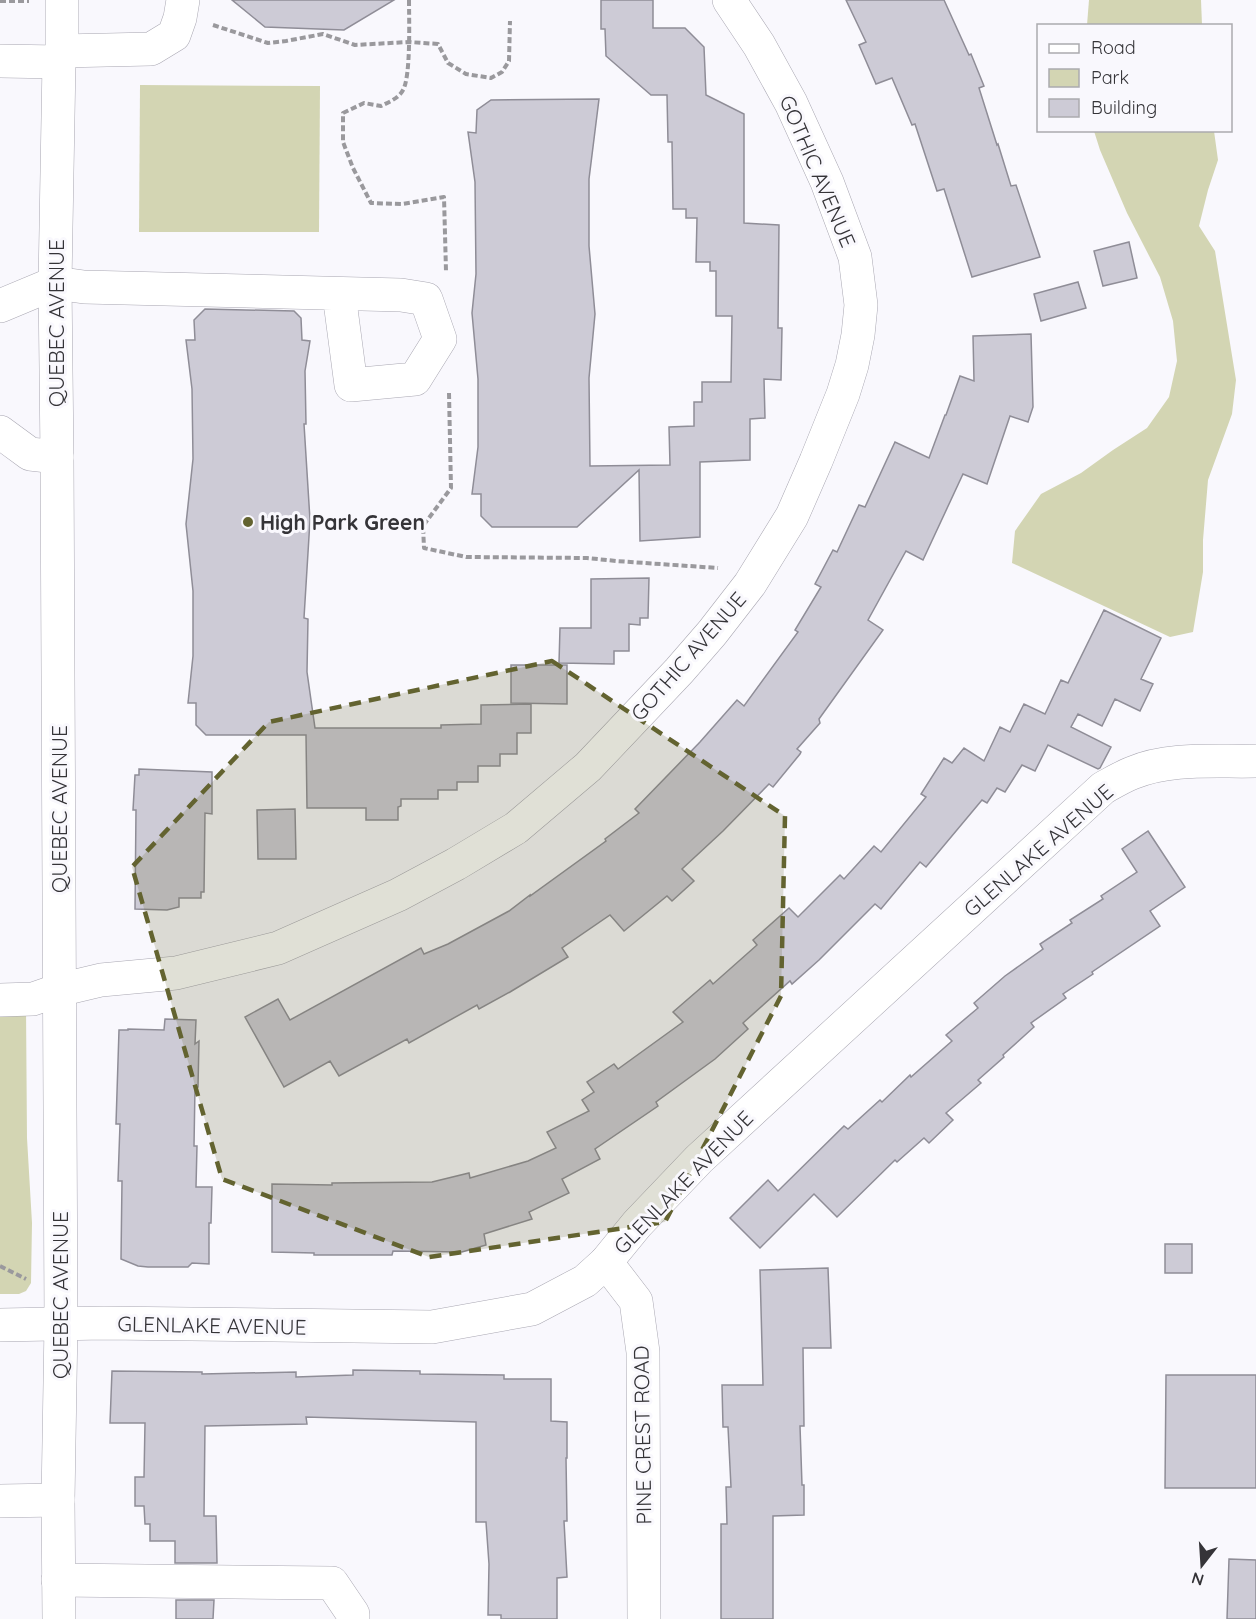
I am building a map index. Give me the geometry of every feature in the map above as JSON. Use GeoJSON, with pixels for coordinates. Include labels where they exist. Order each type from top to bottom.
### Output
{"type":"FeatureCollection","features":[{"type":"Feature","properties":{"kind":"street","name":"QUEBEC AVENUE"},"geometry":{"type":"LineString","coordinates":[[59,1619],[57,1500],[61,1324],[55,283],[62,0]]}},
{"type":"Feature","properties":{"kind":"street","name":"GOTHIC AVENUE"},"geometry":{"type":"LineString","coordinates":[[0,1000],[33,999],[101,980],[176,973],[278,948],[398,895],[456,864],[516,828],[588,767],[679,671],[750,584],[792,516],[843,394],[852,365],[861,305],[855,257],[827,182],[791,103],[759,45],[729,0]]}},
{"type":"Feature","properties":{"kind":"street"},"geometry":{"type":"LineString","coordinates":[[0,61],[151,49],[174,35],[180,18],[193,11]]}},
{"type":"Feature","properties":{"kind":"street"},"geometry":{"type":"LineString","coordinates":[[0,306],[55,283],[84,287],[339,294]]}},
{"type":"Feature","properties":{"kind":"street"},"geometry":{"type":"LineString","coordinates":[[0,432],[30,453],[57,457]]}},
{"type":"Feature","properties":{"kind":"street","name":"GLENLAKE AVENUE"},"geometry":{"type":"LineString","coordinates":[[0,1325],[104,1323],[432,1327],[532,1309],[585,1281],[606,1262],[637,1224],[699,1159],[1103,788],[1131,773],[1157,765],[1256,761]]}},
{"type":"Feature","properties":{"kind":"street","name":"PINE CREST ROAD"},"geometry":{"type":"LineString","coordinates":[[606,1262],[636,1301],[643,1352],[644,1619]]}},
{"type":"Feature","properties":{"kind":"street"},"geometry":{"type":"LineString","coordinates":[[0,1501],[57,1500]]}},
{"type":"Feature","properties":{"kind":"street"},"geometry":{"type":"LineString","coordinates":[[58,1580],[332,1583],[353,1614],[353,1619]]}},
{"type":"Feature","properties":{"kind":"path"},"geometry":{"type":"LineString","coordinates":[[409,0],[409,42],[404,88],[397,98],[381,106],[364,102],[343,113],[343,142],[371,203],[402,204],[444,197],[446,278]]}},
{"type":"Feature","properties":{"kind":"path"},"geometry":{"type":"LineString","coordinates":[[0,1],[29,1]]}},
{"type":"Feature","properties":{"kind":"path"},"geometry":{"type":"LineString","coordinates":[[193,11],[268,43],[323,34],[356,45],[409,42],[438,44],[448,63],[466,74],[491,78],[502,72],[509,61],[510,21]]}},
{"type":"Feature","properties":{"kind":"path"},"geometry":{"type":"LineString","coordinates":[[448,383],[451,488],[423,526],[424,548],[466,557],[587,558],[728,568]]}},
{"type":"Feature","properties":{"kind":"path"},"geometry":{"type":"LineString","coordinates":[[0,1266],[32,1282]]}},
{"type":"Feature","properties":{"kind":"highlighted area"},"geometry":{"type":"Polygon","coordinates":[[[552,661],[785,816],[781,996],[665,1222],[429,1257],[222,1179],[132,867],[269,722],[552,661]]]}},
{"type":"Feature","properties":{"kind":"green space"},"geometry":{"type":"Polygon","coordinates":[[[1089,0],[1201,0],[1202,24],[1087,24],[1089,0]]]}},
{"type":"Feature","properties":{"kind":"green space"},"geometry":{"type":"Polygon","coordinates":[[[140,85],[320,86],[319,232],[139,232],[140,85]]]}},
{"type":"Feature","properties":{"kind":"green space"},"geometry":{"type":"Polygon","coordinates":[[[1094,132],[1214,132],[1218,160],[1199,226],[1215,251],[1236,380],[1232,414],[1208,480],[1203,572],[1193,632],[1170,637],[1012,563],[1015,531],[1041,494],[1081,473],[1147,428],[1169,397],[1177,361],[1173,321],[1160,277],[1127,213],[1094,132]]]}},
{"type":"Feature","properties":{"kind":"green space"},"geometry":{"type":"Polygon","coordinates":[[[0,1006],[26,1007],[27,1138],[32,1223],[31,1283],[26,1291],[19,1294],[0,1294],[0,1006]]]}},
{"type":"Feature","properties":{"kind":"building"},"geometry":{"type":"Polygon","coordinates":[[[232,0],[394,0],[344,30],[265,27],[232,0]]]}},
{"type":"Feature","properties":{"kind":"building"},"geometry":{"type":"Polygon","coordinates":[[[601,0],[653,0],[653,28],[685,28],[704,47],[706,95],[744,114],[744,223],[779,225],[778,328],[782,328],[781,380],[764,379],[765,418],[750,419],[750,460],[700,462],[700,537],[640,541],[639,470],[577,527],[492,527],[481,516],[481,494],[472,494],[478,447],[478,379],[472,313],[476,274],[475,182],[468,132],[476,133],[477,110],[491,100],[599,99],[589,179],[589,246],[595,314],[589,378],[590,466],[670,465],[669,427],[694,426],[694,402],[702,402],[702,382],[731,382],[732,316],[716,316],[716,271],[710,271],[710,262],[696,262],[697,218],[686,218],[686,209],[673,209],[672,142],[668,142],[667,95],[651,95],[606,56],[605,29],[601,29],[601,0]]]}},
{"type":"Feature","properties":{"kind":"building"},"geometry":{"type":"Polygon","coordinates":[[[846,0],[944,0],[984,86],[979,88],[997,145],[1011,186],[1016,185],[1040,257],[972,277],[944,189],[937,191],[915,124],[912,125],[892,78],[876,84],[859,45],[866,42],[846,0]]]}},
{"type":"Feature","properties":{"kind":"building"},"geometry":{"type":"Polygon","coordinates":[[[1129,242],[1137,278],[1103,286],[1094,251],[1129,242]]]}},
{"type":"Feature","properties":{"kind":"building"},"geometry":{"type":"Polygon","coordinates":[[[1078,282],[1086,308],[1041,321],[1034,294],[1078,282]]]}},
{"type":"Feature","properties":{"kind":"building","name":"High Park Green"},"geometry":{"type":"Polygon","coordinates":[[[205,309],[294,311],[301,318],[302,340],[310,341],[305,371],[306,424],[304,424],[310,520],[304,618],[308,619],[307,672],[315,728],[441,728],[441,725],[481,724],[481,705],[531,704],[531,733],[517,733],[517,754],[500,754],[500,766],[478,766],[478,782],[457,782],[457,790],[438,790],[438,799],[401,799],[401,806],[398,807],[398,820],[366,820],[366,808],[307,808],[306,735],[206,735],[196,725],[196,703],[188,703],[193,656],[193,591],[186,524],[193,459],[192,389],[186,340],[195,340],[194,320],[205,309]]]}},
{"type":"Feature","properties":{"kind":"building"},"geometry":{"type":"Polygon","coordinates":[[[1031,334],[1033,407],[1028,422],[1010,416],[987,484],[963,474],[923,560],[906,551],[868,620],[883,630],[819,719],[820,723],[797,749],[801,752],[800,754],[773,787],[769,784],[682,869],[694,881],[672,901],[667,896],[624,931],[610,915],[562,948],[568,957],[479,1009],[477,1005],[409,1043],[407,1039],[339,1076],[330,1061],[284,1087],[245,1017],[278,999],[290,1020],[421,948],[424,954],[448,944],[509,911],[606,841],[605,839],[639,813],[635,809],[737,700],[744,706],[798,632],[795,630],[821,587],[815,584],[833,550],[837,552],[859,505],[865,507],[895,442],[929,458],[960,376],[974,381],[973,336],[1031,334]]]}},
{"type":"Feature","properties":{"kind":"building"},"geometry":{"type":"Polygon","coordinates":[[[649,578],[648,618],[640,618],[640,625],[629,624],[629,651],[614,651],[614,664],[559,663],[560,628],[591,628],[591,579],[649,578]]]}},
{"type":"Feature","properties":{"kind":"building"},"geometry":{"type":"Polygon","coordinates":[[[1104,610],[1161,638],[1141,679],[1153,684],[1140,711],[1115,699],[1102,726],[1078,714],[1071,727],[1111,747],[1100,768],[1048,745],[1035,771],[1022,765],[1005,792],[997,788],[987,803],[982,800],[926,867],[920,862],[881,909],[875,904],[819,960],[792,984],[790,981],[743,1023],[748,1029],[715,1059],[656,1102],[658,1106],[595,1149],[600,1159],[562,1179],[569,1193],[529,1212],[532,1219],[484,1234],[486,1245],[462,1252],[393,1251],[392,1255],[314,1255],[314,1253],[272,1252],[272,1184],[432,1182],[469,1173],[470,1178],[528,1161],[556,1148],[547,1132],[589,1111],[582,1100],[594,1092],[587,1082],[614,1064],[618,1069],[683,1022],[673,1012],[710,980],[713,984],[757,945],[753,940],[789,908],[798,917],[840,875],[844,879],[874,846],[881,852],[926,797],[921,794],[944,758],[952,763],[964,748],[984,761],[1000,727],[1010,732],[1024,704],[1045,714],[1061,680],[1068,683],[1104,610]]]}},
{"type":"Feature","properties":{"kind":"building"},"geometry":{"type":"Polygon","coordinates":[[[511,665],[567,665],[567,704],[511,703],[511,665]]]}},
{"type":"Feature","properties":{"kind":"building"},"geometry":{"type":"Polygon","coordinates":[[[139,769],[212,772],[212,814],[205,813],[204,892],[201,892],[201,898],[179,898],[179,907],[167,910],[135,909],[136,810],[133,810],[135,775],[139,775],[139,769]]]}},
{"type":"Feature","properties":{"kind":"building"},"geometry":{"type":"Polygon","coordinates":[[[295,809],[296,859],[258,859],[257,810],[295,809]]]}},
{"type":"Feature","properties":{"kind":"building"},"geometry":{"type":"Polygon","coordinates":[[[1148,831],[1185,887],[1150,911],[1160,926],[1092,972],[1093,974],[1063,994],[1066,998],[1031,1023],[1034,1027],[978,1080],[981,1083],[946,1113],[953,1120],[929,1143],[924,1138],[897,1162],[895,1160],[837,1217],[814,1194],[760,1248],[730,1218],[768,1180],[778,1191],[844,1126],[848,1129],[952,1041],[946,1035],[978,1008],[974,1003],[1005,976],[1043,949],[1040,944],[1072,923],[1070,920],[1103,899],[1101,896],[1137,872],[1122,849],[1148,831]]]}},
{"type":"Feature","properties":{"kind":"building"},"geometry":{"type":"Polygon","coordinates":[[[165,1019],[196,1020],[195,1044],[199,1041],[198,1087],[195,1087],[196,1187],[212,1187],[211,1223],[209,1223],[209,1264],[192,1263],[188,1267],[138,1266],[121,1259],[122,1181],[118,1181],[120,1124],[116,1124],[119,1030],[164,1030],[165,1019]]]}},
{"type":"Feature","properties":{"kind":"building"},"geometry":{"type":"Polygon","coordinates":[[[1165,1244],[1192,1244],[1192,1273],[1165,1273],[1165,1244]]]}},
{"type":"Feature","properties":{"kind":"building"},"geometry":{"type":"Polygon","coordinates":[[[828,1268],[831,1348],[803,1348],[804,1426],[800,1426],[804,1515],[773,1516],[773,1619],[721,1619],[721,1524],[727,1524],[726,1487],[731,1487],[728,1427],[723,1427],[722,1385],[763,1385],[760,1270],[828,1268]]]}},
{"type":"Feature","properties":{"kind":"building"},"geometry":{"type":"Polygon","coordinates":[[[353,1370],[504,1375],[504,1379],[551,1379],[551,1421],[567,1422],[567,1521],[564,1521],[567,1577],[557,1578],[557,1619],[501,1619],[501,1615],[488,1615],[489,1564],[486,1522],[476,1522],[476,1422],[306,1417],[307,1424],[205,1426],[204,1516],[216,1516],[217,1563],[175,1563],[175,1541],[150,1541],[150,1524],[145,1524],[144,1506],[135,1506],[135,1477],[144,1477],[145,1423],[110,1423],[112,1371],[202,1372],[202,1374],[296,1372],[296,1377],[353,1375],[353,1370]]]}},
{"type":"Feature","properties":{"kind":"building"},"geometry":{"type":"Polygon","coordinates":[[[1166,1375],[1256,1375],[1256,1488],[1165,1488],[1166,1375]]]}},
{"type":"Feature","properties":{"kind":"building"},"geometry":{"type":"Polygon","coordinates":[[[1229,1559],[1256,1560],[1256,1619],[1227,1619],[1229,1559]]]}},
{"type":"Feature","properties":{"kind":"building"},"geometry":{"type":"Polygon","coordinates":[[[176,1600],[214,1600],[213,1619],[176,1619],[176,1600]]]}},
{"type":"Feature","properties":{"kind":"place","name":"High Park Green"},"geometry":{"type":"Point","coordinates":[248,522]}}]}
